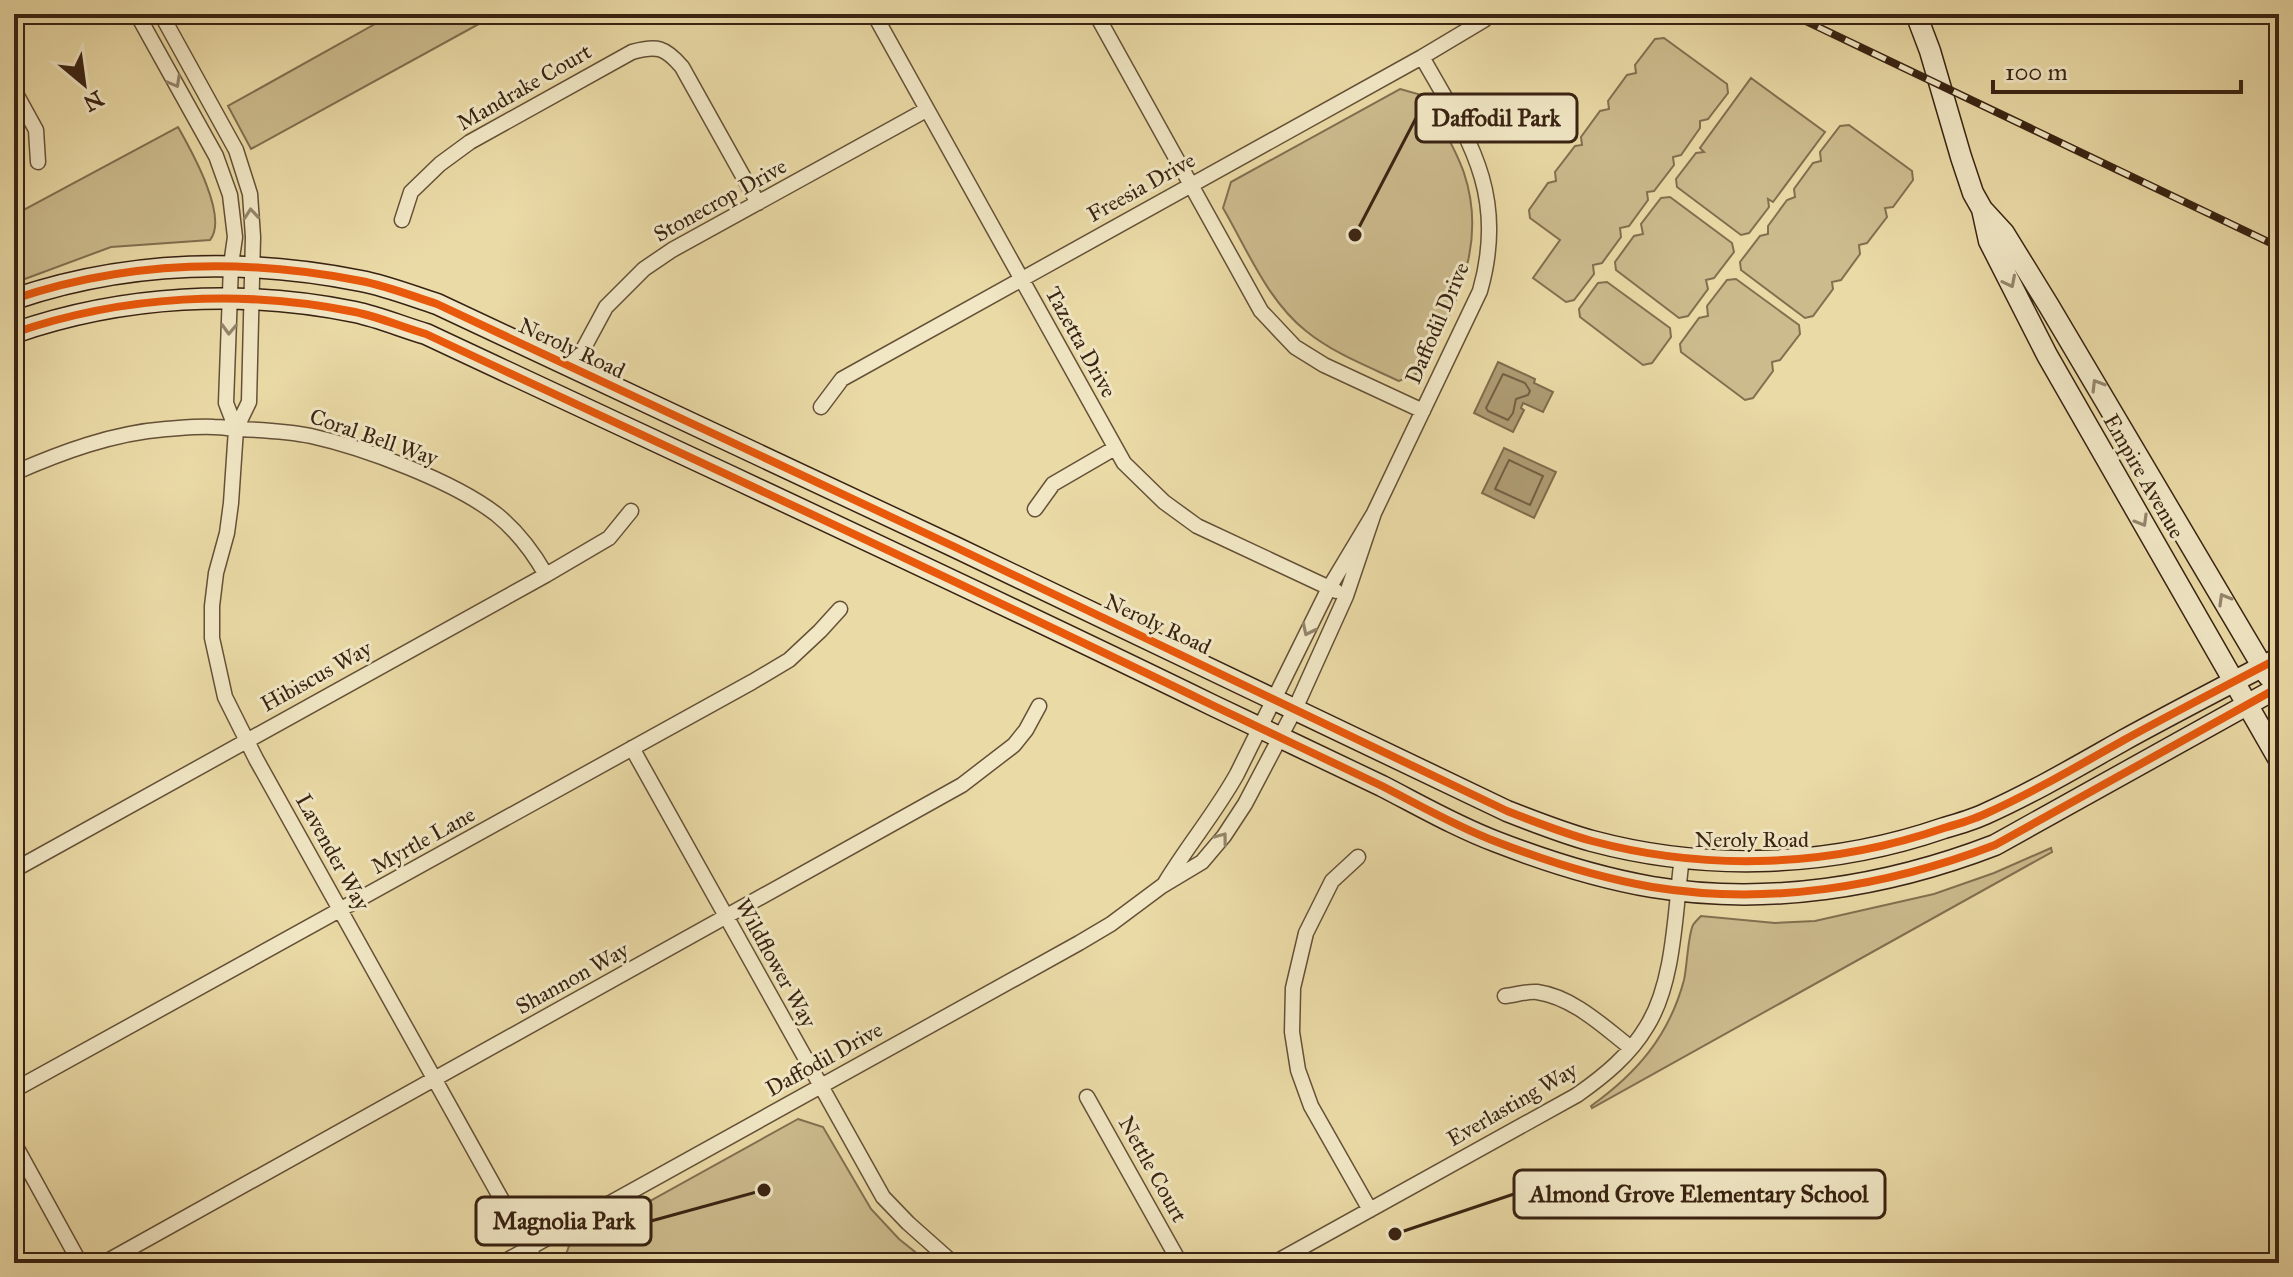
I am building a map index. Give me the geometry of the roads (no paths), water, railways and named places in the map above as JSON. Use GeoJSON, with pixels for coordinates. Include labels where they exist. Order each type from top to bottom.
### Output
{"type":"FeatureCollection","features":[{"type":"Feature","properties":{"kind":"street"},"geometry":{"type":"LineString","coordinates":[[137,14],[216,156],[230,195],[235,237],[231,265],[226,403],[236,429]]}},
{"type":"Feature","properties":{"kind":"street","name":"Tazetta Drive"},"geometry":{"type":"LineString","coordinates":[[874,14],[1124,463],[1155,493],[1197,526],[1346,596]]}},
{"type":"Feature","properties":{"kind":"street","name":"Freesia Drive"},"geometry":{"type":"LineString","coordinates":[[821,407],[842,379],[1422,57],[1489,14]]}},
{"type":"Feature","properties":{"kind":"street","name":"Empire Avenue"},"geometry":{"type":"LineString","coordinates":[[1916,14],[1973,193],[1982,209],[2004,233],[2271,662],[2278,690]]}},
{"type":"Feature","properties":{"kind":"street"},"geometry":{"type":"LineString","coordinates":[[1098,15],[1261,311],[1295,347],[1324,365],[1423,411]]}},
{"type":"Feature","properties":{"kind":"street"},"geometry":{"type":"LineString","coordinates":[[146,30],[167,16],[236,150],[250,194],[253,237],[249,402],[236,429]]}},
{"type":"Feature","properties":{"kind":"street","name":"Mandrake Court"},"geometry":{"type":"LineString","coordinates":[[402,220],[411,192],[460,149],[632,52],[652,46],[670,54],[682,67],[758,203]]}},
{"type":"Feature","properties":{"kind":"street","name":"Daffodil Drive"},"geometry":{"type":"LineString","coordinates":[[1162,886],[1221,803],[1329,588],[1374,513],[1480,291],[1487,266],[1489,237],[1488,202],[1482,175],[1457,118],[1422,57]]}},
{"type":"Feature","properties":{"kind":"street"},"geometry":{"type":"LineString","coordinates":[[14,90],[36,130],[38,162]]}},
{"type":"Feature","properties":{"kind":"street","name":"Stonecrop Drive"},"geometry":{"type":"LineString","coordinates":[[573,368],[606,307],[644,269],[672,250],[926,110]]}},
{"type":"Feature","properties":{"kind":"street","name":"Empire Avenue"},"geometry":{"type":"LineString","coordinates":[[1982,209],[1989,241],[2047,355],[2279,760]]}},
{"type":"Feature","properties":{"kind":"street","name":"Neroly Road"},"geometry":{"type":"LineString","coordinates":[[14,299],[43,289],[107,275],[231,265],[364,281],[437,304],[1520,816],[1596,842],[1682,857],[1785,861],[1857,852],[1911,840],[1983,815],[2271,662]]}},
{"type":"Feature","properties":{"kind":"street"},"geometry":{"type":"LineString","coordinates":[[14,333],[53,319],[108,308],[230,298],[356,312],[426,334],[1494,841],[1587,871],[1650,887],[1705,893],[1787,894],[1846,887],[1958,859],[1995,845],[2278,690]]}},
{"type":"Feature","properties":{"kind":"street"},"geometry":{"type":"LineString","coordinates":[[2047,355],[2075,349]]}},
{"type":"Feature","properties":{"kind":"street","name":"Coral Bell Way"},"geometry":{"type":"LineString","coordinates":[[14,473],[61,452],[163,429],[264,429],[311,436],[418,472],[468,496],[495,514],[533,553],[546,575]]}},
{"type":"Feature","properties":{"kind":"street","name":"Lavender Way"},"geometry":{"type":"LineString","coordinates":[[236,429],[227,533],[216,573],[212,606],[212,638],[225,697],[537,1263]]}},
{"type":"Feature","properties":{"kind":"street"},"geometry":{"type":"LineString","coordinates":[[1035,509],[1053,484],[1115,448]]}},
{"type":"Feature","properties":{"kind":"street","name":"Hibiscus Way"},"geometry":{"type":"LineString","coordinates":[[14,870],[546,575],[609,538],[631,511]]}},
{"type":"Feature","properties":{"kind":"street","name":"Daffodil Drive"},"geometry":{"type":"LineString","coordinates":[[502,1263],[1111,924],[1162,886],[1202,862],[1245,804],[1295,709],[1346,596],[1374,513]]}},
{"type":"Feature","properties":{"kind":"street","name":"Myrtle Lane"},"geometry":{"type":"LineString","coordinates":[[14,1090],[789,660],[840,609]]}},
{"type":"Feature","properties":{"kind":"street","name":"Shannon Way"},"geometry":{"type":"LineString","coordinates":[[104,1263],[962,785],[1014,745],[1039,706]]}},
{"type":"Feature","properties":{"kind":"street","name":"Wildflower Way"},"geometry":{"type":"LineString","coordinates":[[632,748],[883,1197],[953,1263]]}},
{"type":"Feature","properties":{"kind":"street"},"geometry":{"type":"LineString","coordinates":[[1358,857],[1332,881],[1306,933],[1293,988],[1292,1032],[1298,1070],[1311,1106],[1370,1210]]}},
{"type":"Feature","properties":{"kind":"street","name":"Everlasting Way"},"geometry":{"type":"LineString","coordinates":[[1274,1263],[1577,1095],[1607,1073],[1647,1026],[1666,983],[1682,857]]}},
{"type":"Feature","properties":{"kind":"street"},"geometry":{"type":"LineString","coordinates":[[1505,996],[1535,992],[1556,998],[1579,1008],[1631,1048]]}},
{"type":"Feature","properties":{"kind":"street","name":"Nettle Court"},"geometry":{"type":"LineString","coordinates":[[1087,1097],[1180,1263]]}},
{"type":"Feature","properties":{"kind":"street"},"geometry":{"type":"LineString","coordinates":[[14,1143],[80,1263]]}},
{"type":"Feature","properties":{"kind":"water"},"geometry":{"type":"Polygon","coordinates":[[[1498,362],[1535,379],[1534,383],[1553,392],[1543,412],[1523,403],[1521,408],[1524,410],[1513,432],[1474,413],[1498,362]]]}},
{"type":"Feature","properties":{"kind":"water"},"geometry":{"type":"Polygon","coordinates":[[[1504,448],[1556,472],[1534,518],[1482,493],[1504,448]]]}},
{"type":"Feature","properties":{"kind":"railway"},"geometry":{"type":"LineString","coordinates":[[1791,14],[2279,247]]}},
{"type":"Feature","properties":{"kind":"place","name":"Daffodil Park"},"geometry":{"type":"Point","coordinates":[1355,235]}},
{"type":"Feature","properties":{"kind":"place","name":"Magnolia Park"},"geometry":{"type":"Point","coordinates":[764,1190]}},
{"type":"Feature","properties":{"kind":"place","name":"Almond Grove Elementary School"},"geometry":{"type":"Point","coordinates":[1395,1234]}}]}
